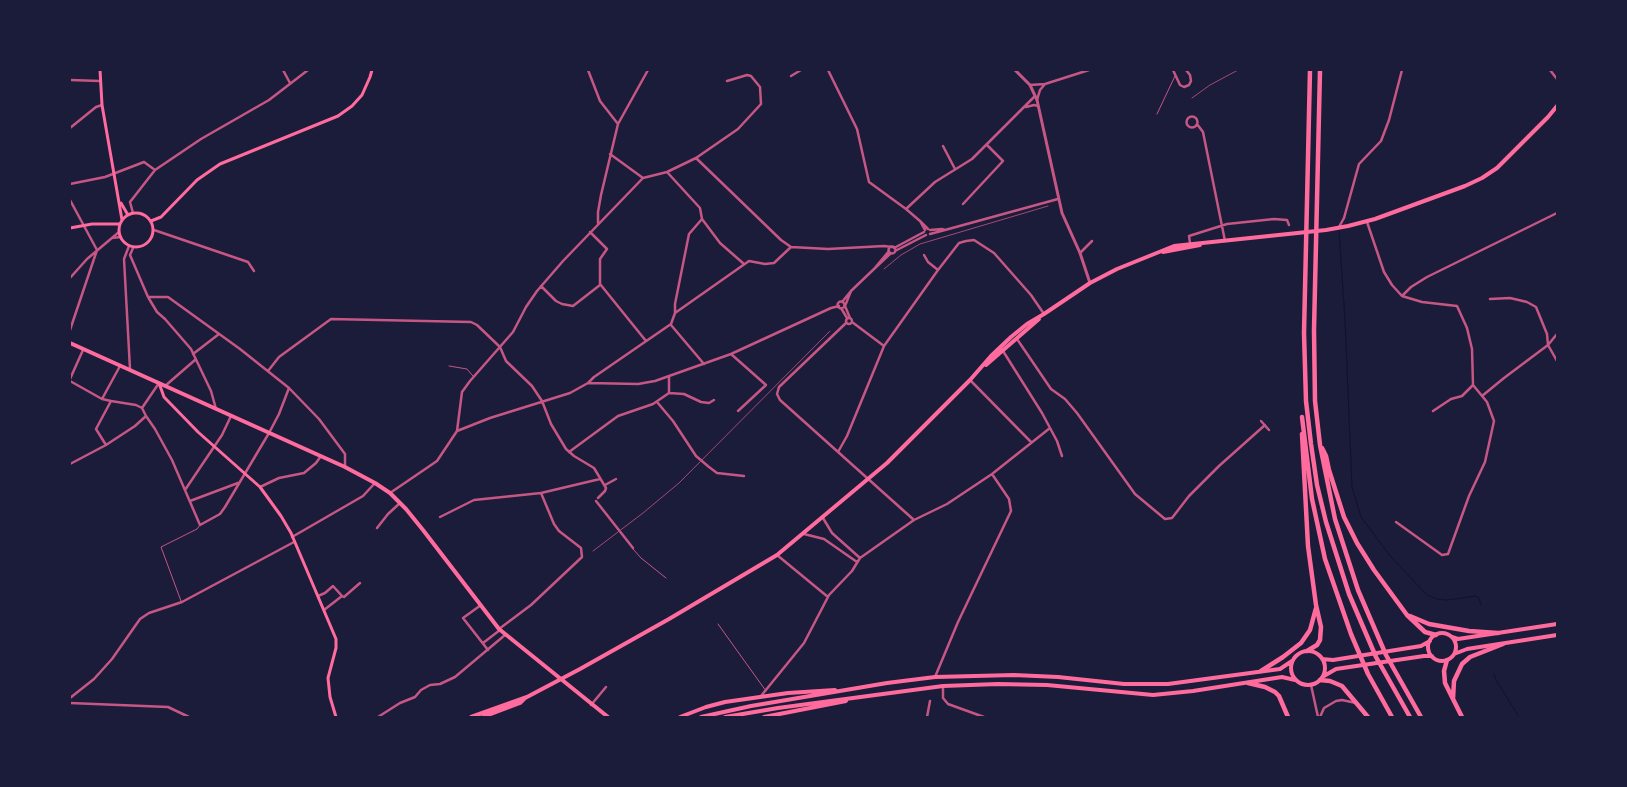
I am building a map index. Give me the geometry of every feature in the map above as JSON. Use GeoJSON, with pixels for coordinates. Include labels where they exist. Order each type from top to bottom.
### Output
{"type":"FeatureCollection","features":[{"type":"Feature","properties":{"kind":"highway"},"geometry":{"type":"LineString","coordinates":[[1310,70],[1304,333],[1306,401],[1310,444],[1317,485],[1337,559],[1373,650],[1410,717]]}},
{"type":"Feature","properties":{"kind":"highway"},"geometry":{"type":"LineString","coordinates":[[1320,70],[1314,368],[1320,445],[1335,519],[1358,590],[1386,655],[1421,717]]}},
{"type":"Feature","properties":{"kind":"highway"},"geometry":{"type":"LineString","coordinates":[[1306,401],[1302,417],[1306,522],[1316,605],[1321,626],[1320,640],[1317,645],[1308,651]]}},
{"type":"Feature","properties":{"kind":"highway"},"geometry":{"type":"LineString","coordinates":[[1302,417],[1312,499],[1326,559],[1351,634],[1368,674],[1392,717]]}},
{"type":"Feature","properties":{"kind":"highway"},"geometry":{"type":"LineString","coordinates":[[1320,445],[1326,456],[1344,517],[1374,570],[1406,615],[1425,632],[1436,635]]}},
{"type":"Feature","properties":{"kind":"highway"},"geometry":{"type":"LineString","coordinates":[[1260,671],[1295,649],[1306,637],[1312,624],[1316,605]]}},
{"type":"Feature","properties":{"kind":"highway"},"geometry":{"type":"LineString","coordinates":[[1406,615],[1429,624],[1470,631],[1498,633]]}},
{"type":"Feature","properties":{"kind":"highway"},"geometry":{"type":"LineString","coordinates":[[1453,699],[1454,680],[1462,664],[1470,657],[1503,644]]}},
{"type":"Feature","properties":{"kind":"highway"},"geometry":{"type":"LineString","coordinates":[[1447,660],[1444,676],[1445,683],[1462,717]]}},
{"type":"Feature","properties":{"kind":"highway"},"geometry":{"type":"LineString","coordinates":[[1322,678],[1342,686],[1368,717]]}},
{"type":"Feature","properties":{"kind":"highway"},"geometry":{"type":"LineString","coordinates":[[1248,683],[1265,686],[1275,692],[1279,696],[1288,717]]}},
{"type":"Feature","properties":{"kind":"main road"},"geometry":{"type":"LineString","coordinates":[[70,228],[121,222],[133,213],[143,214],[151,221],[154,230],[153,236],[147,244],[131,247],[120,237],[121,222],[120,202],[102,105],[100,70]]}},
{"type":"Feature","properties":{"kind":"main road"},"geometry":{"type":"LineString","coordinates":[[151,221],[161,217],[197,180],[220,164],[338,116],[352,106],[362,95],[372,70]]}},
{"type":"Feature","properties":{"kind":"main road"},"geometry":{"type":"LineString","coordinates":[[1156,253],[1207,243],[1367,222],[1482,178],[1497,168],[1512,154],[1548,118],[1557,106]]}},
{"type":"Feature","properties":{"kind":"main road"},"geometry":{"type":"LineString","coordinates":[[120,202],[128,215]]}},
{"type":"Feature","properties":{"kind":"main road"},"geometry":{"type":"LineString","coordinates":[[471,717],[527,697],[660,624],[777,554],[867,480],[970,380],[991,356],[1027,324],[1090,283],[1117,269],[1174,246],[1190,243],[1207,243]]}},
{"type":"Feature","properties":{"kind":"main road"},"geometry":{"type":"LineString","coordinates":[[981,368],[1003,351],[1015,336]]}},
{"type":"Feature","properties":{"kind":"main road"},"geometry":{"type":"LineString","coordinates":[[70,342],[345,467],[390,493],[500,629],[608,717]]}},
{"type":"Feature","properties":{"kind":"main road"},"geometry":{"type":"LineString","coordinates":[[159,383],[164,397],[198,432],[260,487],[281,516],[336,639],[336,648],[328,678],[330,697],[336,717]]}},
{"type":"Feature","properties":{"kind":"main road"},"geometry":{"type":"LineString","coordinates":[[701,717],[730,710],[852,689],[935,677],[1035,676],[1142,685],[1186,682],[1280,669],[1292,661],[1298,654],[1308,651],[1322,658],[1333,660],[1421,646],[1436,635],[1443,633],[1458,639],[1557,624]]}},
{"type":"Feature","properties":{"kind":"main road"},"geometry":{"type":"LineString","coordinates":[[726,717],[861,696],[943,686],[1047,685],[1152,695],[1193,691],[1282,677],[1311,686],[1336,669],[1424,656],[1432,656],[1441,661],[1447,660],[1454,654],[1467,649],[1557,635]]}},
{"type":"Feature","properties":{"kind":"main road"},"geometry":{"type":"LineString","coordinates":[[1452,637],[1456,643],[1454,654]]}},
{"type":"Feature","properties":{"kind":"main road"},"geometry":{"type":"LineString","coordinates":[[1430,641],[1429,651],[1432,656]]}},
{"type":"Feature","properties":{"kind":"main road"},"geometry":{"type":"LineString","coordinates":[[1322,658],[1325,667],[1322,678]]}},
{"type":"Feature","properties":{"kind":"main road"},"geometry":{"type":"LineString","coordinates":[[1292,661],[1291,671],[1295,680]]}},
{"type":"Feature","properties":{"kind":"main road"},"geometry":{"type":"LineString","coordinates":[[680,717],[706,707],[760,697],[788,693],[852,689]]}},
{"type":"Feature","properties":{"kind":"main road"},"geometry":{"type":"LineString","coordinates":[[764,717],[836,704],[861,696]]}},
{"type":"Feature","properties":{"kind":"main road"},"geometry":{"type":"LineString","coordinates":[[483,717],[520,703],[527,697]]}},
{"type":"Feature","properties":{"kind":"street"},"geometry":{"type":"LineString","coordinates":[[283,70],[290,83]]}},
{"type":"Feature","properties":{"kind":"street"},"geometry":{"type":"LineString","coordinates":[[133,213],[130,202],[155,170],[201,139],[269,100],[308,70]]}},
{"type":"Feature","properties":{"kind":"street"},"geometry":{"type":"LineString","coordinates":[[588,70],[600,101],[618,124]]}},
{"type":"Feature","properties":{"kind":"street"},"geometry":{"type":"LineString","coordinates":[[598,223],[598,212],[618,124],[648,70]]}},
{"type":"Feature","properties":{"kind":"street"},"geometry":{"type":"LineString","coordinates":[[791,76],[801,70]]}},
{"type":"Feature","properties":{"kind":"street"},"geometry":{"type":"LineString","coordinates":[[828,70],[856,129],[869,182],[920,221],[927,232]]}},
{"type":"Feature","properties":{"kind":"street"},"geometry":{"type":"LineString","coordinates":[[1014,70],[1030,85],[1036,98],[1062,213],[1080,253],[1090,283]]}},
{"type":"Feature","properties":{"kind":"street"},"geometry":{"type":"LineString","coordinates":[[1030,85],[1045,84],[1089,70]]}},
{"type":"Feature","properties":{"kind":"street"},"geometry":{"type":"LineString","coordinates":[[1173,70],[1180,85],[1184,87],[1189,85],[1191,81],[1190,75],[1186,70]]}},
{"type":"Feature","properties":{"kind":"street"},"geometry":{"type":"LineString","coordinates":[[1339,227],[1344,218],[1359,164],[1381,141],[1389,120],[1402,70]]}},
{"type":"Feature","properties":{"kind":"street"},"geometry":{"type":"LineString","coordinates":[[1550,70],[1557,80]]}},
{"type":"Feature","properties":{"kind":"street"},"geometry":{"type":"LineString","coordinates":[[390,493],[438,461],[457,431],[462,392],[473,376],[513,332],[526,307],[541,286],[598,223],[643,178],[667,172],[696,158],[738,129],[761,104],[760,87],[752,76],[747,75],[727,81]]}},
{"type":"Feature","properties":{"kind":"street"},"geometry":{"type":"LineString","coordinates":[[70,80],[100,81]]}},
{"type":"Feature","properties":{"kind":"street"},"geometry":{"type":"LineString","coordinates":[[906,209],[934,182],[972,159],[1036,98],[1045,84]]}},
{"type":"Feature","properties":{"kind":"street"},"geometry":{"type":"LineString","coordinates":[[70,128],[96,107],[102,105]]}},
{"type":"Feature","properties":{"kind":"street"},"geometry":{"type":"LineString","coordinates":[[1025,108],[1034,105],[1038,106]]}},
{"type":"Feature","properties":{"kind":"street"},"geometry":{"type":"LineString","coordinates":[[1197,124],[1193,128],[1189,127],[1186,122],[1187,119],[1194,116],[1198,120],[1197,124],[1203,132],[1225,241]]}},
{"type":"Feature","properties":{"kind":"street"},"geometry":{"type":"LineString","coordinates":[[963,204],[1003,161],[987,144]]}},
{"type":"Feature","properties":{"kind":"street"},"geometry":{"type":"LineString","coordinates":[[943,146],[955,169]]}},
{"type":"Feature","properties":{"kind":"street"},"geometry":{"type":"LineString","coordinates":[[610,154],[643,178]]}},
{"type":"Feature","properties":{"kind":"street"},"geometry":{"type":"LineString","coordinates":[[696,158],[781,240],[791,247],[828,249],[880,247],[892,250]]}},
{"type":"Feature","properties":{"kind":"street"},"geometry":{"type":"LineString","coordinates":[[70,184],[114,174],[144,162],[155,170]]}},
{"type":"Feature","properties":{"kind":"street"},"geometry":{"type":"LineString","coordinates":[[667,172],[700,208],[702,219],[720,243],[744,264]]}},
{"type":"Feature","properties":{"kind":"street"},"geometry":{"type":"LineString","coordinates":[[884,346],[850,319],[840,307],[839,302],[842,302],[892,250],[927,232],[945,230],[1058,199]]}},
{"type":"Feature","properties":{"kind":"street"},"geometry":{"type":"LineString","coordinates":[[70,200],[97,250],[70,330]]}},
{"type":"Feature","properties":{"kind":"street"},"geometry":{"type":"LineString","coordinates":[[1402,296],[1427,276],[1557,212]]}},
{"type":"Feature","properties":{"kind":"street"},"geometry":{"type":"LineString","coordinates":[[457,431],[570,393],[588,383],[671,324],[675,313],[675,304],[689,234],[702,219]]}},
{"type":"Feature","properties":{"kind":"street"},"geometry":{"type":"LineString","coordinates":[[1190,243],[1189,236],[1223,226],[1274,219],[1287,220],[1289,225]]}},
{"type":"Feature","properties":{"kind":"street"},"geometry":{"type":"LineString","coordinates":[[1367,222],[1384,272],[1402,296],[1422,302],[1456,306],[1467,328],[1472,349],[1472,385],[1487,402],[1493,416],[1490,444],[1485,462],[1469,496],[1448,554],[1442,555],[1396,522]]}},
{"type":"Feature","properties":{"kind":"street"},"geometry":{"type":"LineString","coordinates":[[154,230],[246,262],[254,271]]}},
{"type":"Feature","properties":{"kind":"street"},"geometry":{"type":"LineString","coordinates":[[70,278],[97,250],[119,232]]}},
{"type":"Feature","properties":{"kind":"street"},"geometry":{"type":"LineString","coordinates":[[590,232],[607,249],[600,259],[600,284],[646,342]]}},
{"type":"Feature","properties":{"kind":"street"},"geometry":{"type":"LineString","coordinates":[[111,238],[120,237]]}},
{"type":"Feature","properties":{"kind":"street"},"geometry":{"type":"LineString","coordinates":[[838,452],[847,436],[884,346],[959,243],[966,240],[974,240],[994,253],[1031,295],[1044,314]]}},
{"type":"Feature","properties":{"kind":"street"},"geometry":{"type":"LineString","coordinates":[[1080,253],[1092,241]]}},
{"type":"Feature","properties":{"kind":"street"},"geometry":{"type":"LineString","coordinates":[[131,247],[130,255],[148,297],[157,312],[177,332],[193,354],[211,391],[217,410]]}},
{"type":"Feature","properties":{"kind":"street"},"geometry":{"type":"LineString","coordinates":[[130,370],[124,260],[131,247]]}},
{"type":"Feature","properties":{"kind":"street"},"geometry":{"type":"LineString","coordinates":[[675,313],[749,261],[774,263],[791,247]]}},
{"type":"Feature","properties":{"kind":"street"},"geometry":{"type":"LineString","coordinates":[[924,255],[928,262],[938,270]]}},
{"type":"Feature","properties":{"kind":"street"},"geometry":{"type":"LineString","coordinates":[[541,286],[556,301],[573,306],[600,284]]}},
{"type":"Feature","properties":{"kind":"street"},"geometry":{"type":"LineString","coordinates":[[845,306],[851,291]]}},
{"type":"Feature","properties":{"kind":"street"},"geometry":{"type":"LineString","coordinates":[[148,297],[168,296],[289,388],[319,419],[345,454],[345,467]]}},
{"type":"Feature","properties":{"kind":"street"},"geometry":{"type":"LineString","coordinates":[[1490,298],[1510,298],[1527,302],[1536,307],[1547,334],[1548,345],[1557,361]]}},
{"type":"Feature","properties":{"kind":"street"},"geometry":{"type":"LineString","coordinates":[[842,302],[850,319],[849,324],[846,323]]}},
{"type":"Feature","properties":{"kind":"street"},"geometry":{"type":"LineString","coordinates":[[588,383],[638,384],[655,381],[732,354],[831,308],[845,306]]}},
{"type":"Feature","properties":{"kind":"street"},"geometry":{"type":"LineString","coordinates":[[268,371],[279,357],[331,319],[471,322],[477,325],[500,348],[506,361],[532,386],[542,401],[551,424],[566,449],[594,468],[606,486]]}},
{"type":"Feature","properties":{"kind":"street"},"geometry":{"type":"LineString","coordinates":[[850,319],[779,387],[777,394],[780,400],[867,480],[914,520]]}},
{"type":"Feature","properties":{"kind":"street"},"geometry":{"type":"LineString","coordinates":[[671,324],[704,364]]}},
{"type":"Feature","properties":{"kind":"street"},"geometry":{"type":"LineString","coordinates":[[193,354],[219,334]]}},
{"type":"Feature","properties":{"kind":"street"},"geometry":{"type":"LineString","coordinates":[[1482,396],[1548,345],[1557,334]]}},
{"type":"Feature","properties":{"kind":"street"},"geometry":{"type":"LineString","coordinates":[[1015,336],[1051,389],[1078,413],[1135,494],[1165,519],[1172,518],[1195,490],[1242,444],[1248,442],[1265,425]]}},
{"type":"Feature","properties":{"kind":"street"},"geometry":{"type":"LineString","coordinates":[[84,348],[70,380],[102,399],[136,405],[142,408],[172,460],[200,525],[220,514],[269,433],[289,388]]}},
{"type":"Feature","properties":{"kind":"street"},"geometry":{"type":"LineString","coordinates":[[1003,351],[1027,387],[1058,441],[1062,456]]}},
{"type":"Feature","properties":{"kind":"street"},"geometry":{"type":"LineString","coordinates":[[732,354],[766,386],[738,411]]}},
{"type":"Feature","properties":{"kind":"street"},"geometry":{"type":"LineString","coordinates":[[165,386],[195,360]]}},
{"type":"Feature","properties":{"kind":"street"},"geometry":{"type":"LineString","coordinates":[[102,399],[120,366]]}},
{"type":"Feature","properties":{"kind":"street"},"geometry":{"type":"LineString","coordinates":[[669,376],[669,393]]}},
{"type":"Feature","properties":{"kind":"street"},"geometry":{"type":"LineString","coordinates":[[970,380],[1030,442]]}},
{"type":"Feature","properties":{"kind":"street"},"geometry":{"type":"LineString","coordinates":[[142,408],[159,383]]}},
{"type":"Feature","properties":{"kind":"street"},"geometry":{"type":"LineString","coordinates":[[1433,411],[1451,399],[1462,396],[1472,385]]}},
{"type":"Feature","properties":{"kind":"street"},"geometry":{"type":"LineString","coordinates":[[569,452],[618,416],[657,402],[669,393],[684,394],[702,402],[709,403],[714,400]]}},
{"type":"Feature","properties":{"kind":"street"},"geometry":{"type":"LineString","coordinates":[[106,446],[96,429],[111,401]]}},
{"type":"Feature","properties":{"kind":"street"},"geometry":{"type":"LineString","coordinates":[[657,402],[673,421],[696,456],[717,472],[744,476]]}},
{"type":"Feature","properties":{"kind":"street"},"geometry":{"type":"LineString","coordinates":[[70,464],[106,446],[146,416]]}},
{"type":"Feature","properties":{"kind":"street"},"geometry":{"type":"LineString","coordinates":[[185,490],[214,447],[231,416]]}},
{"type":"Feature","properties":{"kind":"street"},"geometry":{"type":"LineString","coordinates":[[1261,421],[1269,430]]}},
{"type":"Feature","properties":{"kind":"street"},"geometry":{"type":"LineString","coordinates":[[760,697],[804,643],[828,597],[852,571],[860,558],[914,520],[947,504],[992,474],[1050,428]]}},
{"type":"Feature","properties":{"kind":"street"},"geometry":{"type":"LineString","coordinates":[[260,487],[279,478],[304,473],[321,456]]}},
{"type":"Feature","properties":{"kind":"street"},"geometry":{"type":"LineString","coordinates":[[935,677],[958,622],[1010,514],[1009,499],[992,474]]}},
{"type":"Feature","properties":{"kind":"street"},"geometry":{"type":"LineString","coordinates":[[440,517],[474,500],[541,493],[600,478]]}},
{"type":"Feature","properties":{"kind":"street"},"geometry":{"type":"LineString","coordinates":[[598,498],[605,491],[606,486],[616,479]]}},
{"type":"Feature","properties":{"kind":"street"},"geometry":{"type":"LineString","coordinates":[[190,502],[240,482]]}},
{"type":"Feature","properties":{"kind":"street"},"geometry":{"type":"LineString","coordinates":[[292,537],[362,496],[375,483]]}},
{"type":"Feature","properties":{"kind":"street"},"geometry":{"type":"LineString","coordinates":[[483,643],[537,600],[582,557],[578,544],[559,531],[554,524],[541,493]]}},
{"type":"Feature","properties":{"kind":"street"},"geometry":{"type":"LineString","coordinates":[[596,501],[633,548]]}},
{"type":"Feature","properties":{"kind":"street"},"geometry":{"type":"LineString","coordinates":[[377,528],[400,503]]}},
{"type":"Feature","properties":{"kind":"street"},"geometry":{"type":"LineString","coordinates":[[822,517],[832,533],[860,558]]}},
{"type":"Feature","properties":{"kind":"street"},"geometry":{"type":"LineString","coordinates":[[802,533],[824,539],[857,562]]}},
{"type":"Feature","properties":{"kind":"street"},"geometry":{"type":"LineString","coordinates":[[70,698],[94,678],[112,659],[140,619],[149,613],[182,602],[294,542]]}},
{"type":"Feature","properties":{"kind":"street"},"geometry":{"type":"LineString","coordinates":[[777,554],[828,597]]}},
{"type":"Feature","properties":{"kind":"street"},"geometry":{"type":"LineString","coordinates":[[324,610],[342,596],[344,597],[360,583]]}},
{"type":"Feature","properties":{"kind":"street"},"geometry":{"type":"LineString","coordinates":[[318,596],[333,586],[342,596]]}},
{"type":"Feature","properties":{"kind":"street"},"geometry":{"type":"LineString","coordinates":[[481,605],[463,618],[488,650]]}},
{"type":"Feature","properties":{"kind":"street"},"geometry":{"type":"LineString","coordinates":[[378,717],[415,697],[421,690],[430,685],[440,684],[455,677],[506,634]]}},
{"type":"Feature","properties":{"kind":"street"},"geometry":{"type":"LineString","coordinates":[[943,686],[943,698],[948,704],[984,717]]}},
{"type":"Feature","properties":{"kind":"street"},"geometry":{"type":"LineString","coordinates":[[1311,686],[1319,717]]}},
{"type":"Feature","properties":{"kind":"street"},"geometry":{"type":"LineString","coordinates":[[592,705],[606,687]]}},
{"type":"Feature","properties":{"kind":"street"},"geometry":{"type":"LineString","coordinates":[[1319,717],[1324,708],[1336,701],[1342,700],[1356,704]]}},
{"type":"Feature","properties":{"kind":"street"},"geometry":{"type":"LineString","coordinates":[[927,717],[930,701]]}},
{"type":"Feature","properties":{"kind":"street"},"geometry":{"type":"LineString","coordinates":[[70,702],[168,707],[189,717]]}},
{"type":"Feature","properties":{"kind":"lane"},"geometry":{"type":"LineString","coordinates":[[1157,114],[1175,76]]}},
{"type":"Feature","properties":{"kind":"lane"},"geometry":{"type":"LineString","coordinates":[[449,366],[467,369],[473,376]]}},
{"type":"Feature","properties":{"kind":"lane"},"geometry":{"type":"LineString","coordinates":[[182,602],[161,547],[197,529],[200,525]]}},
{"type":"Feature","properties":{"kind":"lane"},"geometry":{"type":"LineString","coordinates":[[633,548],[641,558],[666,578]]}},
{"type":"Feature","properties":{"kind":"lane"},"geometry":{"type":"LineString","coordinates":[[718,624],[766,691]]}},
{"type":"Feature","properties":{"kind":"waterway"},"geometry":{"type":"LineString","coordinates":[[1339,231],[1352,487],[1361,517],[1391,557],[1427,595],[1447,600],[1476,596],[1479,598],[1481,605]]}},
{"type":"Feature","properties":{"kind":"waterway"},"geometry":{"type":"LineString","coordinates":[[1494,674],[1519,717]]}},
{"type":"Feature","properties":{"kind":"tram line"},"geometry":{"type":"LineString","coordinates":[[1192,98],[1210,85],[1238,70]]}},
{"type":"Feature","properties":{"kind":"tram line"},"geometry":{"type":"LineString","coordinates":[[884,269],[901,255],[920,244],[1048,206]]}},
{"type":"Feature","properties":{"kind":"tram line"},"geometry":{"type":"LineString","coordinates":[[593,551],[679,483],[830,331]]}}]}
